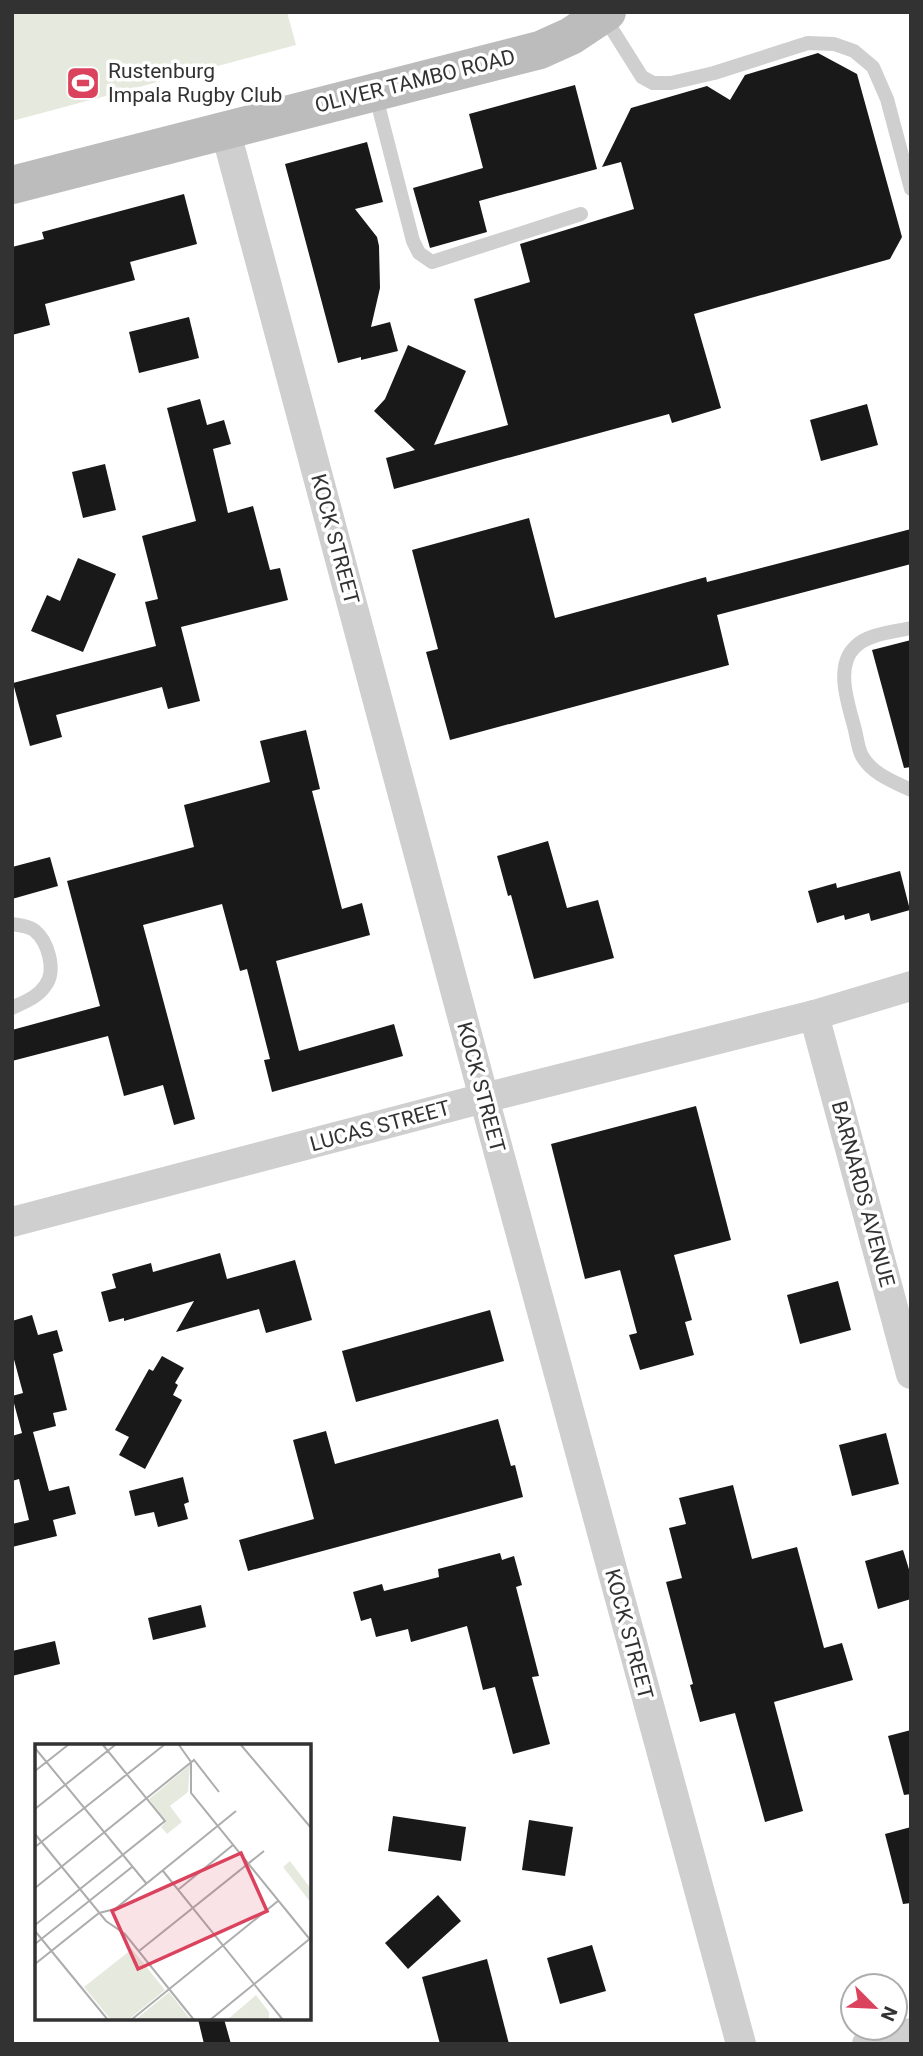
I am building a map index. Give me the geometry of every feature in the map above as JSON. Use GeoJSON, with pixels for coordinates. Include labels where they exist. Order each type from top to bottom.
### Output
{"type":"FeatureCollection","features":[{"type":"Feature","properties":{"kind":"main road","name":"OLIVER TAMBO ROAD"},"geometry":{"type":"LineString","coordinates":[[12,185],[540,50],[571,36],[605,14]]}},
{"type":"Feature","properties":{"kind":"street","name":"KOCK STREET"},"geometry":{"type":"LineString","coordinates":[[225,129],[741,2044]]}},
{"type":"Feature","properties":{"kind":"street","name":"LUCAS STREET"},"geometry":{"type":"LineString","coordinates":[[12,1222],[484,1098],[814,1015],[911,986]]}},
{"type":"Feature","properties":{"kind":"street","name":"BARNARDS AVENUE"},"geometry":{"type":"LineString","coordinates":[[814,1015],[911,1374]]}},
{"type":"Feature","properties":{"kind":"street"},"geometry":{"type":"LineString","coordinates":[[867,2044],[911,2033]]}},
{"type":"Feature","properties":{"kind":"lane"},"geometry":{"type":"LineString","coordinates":[[605,14],[642,77],[653,83],[671,83],[714,73],[808,43],[834,44],[854,51],[873,67],[887,99],[911,189]]}},
{"type":"Feature","properties":{"kind":"lane"},"geometry":{"type":"LineString","coordinates":[[375,91],[413,241],[419,253],[432,262],[581,214]]}},
{"type":"Feature","properties":{"kind":"lane"},"geometry":{"type":"LineString","coordinates":[[911,628],[872,637],[857,644],[847,656],[845,671],[847,699],[862,756],[873,769],[911,790]]}},
{"type":"Feature","properties":{"kind":"lane"},"geometry":{"type":"LineString","coordinates":[[12,924],[32,928],[42,939],[49,955],[51,973],[47,985],[34,997],[12,1008]]}},
{"type":"Feature","properties":{"kind":"shaded area","name":"Rustenburg Impala Rugby Club"},"geometry":{"type":"Polygon","coordinates":[[[12,12],[287,12],[296,45],[12,121],[12,12]]]}},
{"type":"Feature","properties":{"kind":"building"},"geometry":{"type":"Polygon","coordinates":[[[818,53],[857,74],[902,237],[890,259],[694,314],[721,408],[672,423],[669,414],[394,489],[386,458],[415,450],[374,411],[385,399],[408,345],[466,371],[434,445],[508,425],[474,299],[530,282],[520,244],[634,209],[621,162],[602,167],[631,108],[707,86],[730,100],[745,75],[818,53]]]}},
{"type":"Feature","properties":{"kind":"building"},"geometry":{"type":"Polygon","coordinates":[[[575,85],[597,169],[479,201],[487,232],[430,248],[413,188],[483,168],[469,114],[575,85]]]}},
{"type":"Feature","properties":{"kind":"building"},"geometry":{"type":"Polygon","coordinates":[[[367,142],[383,202],[355,209],[377,237],[379,246],[380,288],[371,327],[390,322],[398,351],[338,363],[285,164],[367,142]]]}},
{"type":"Feature","properties":{"kind":"building"},"geometry":{"type":"Polygon","coordinates":[[[184,194],[197,244],[130,262],[135,280],[45,304],[50,325],[12,335],[12,247],[44,239],[42,232],[184,194]]]}},
{"type":"Feature","properties":{"kind":"building"},"geometry":{"type":"Polygon","coordinates":[[[189,317],[199,358],[139,373],[129,332],[189,317]]]}},
{"type":"Feature","properties":{"kind":"building"},"geometry":{"type":"Polygon","coordinates":[[[200,399],[207,425],[224,420],[231,444],[213,449],[228,513],[253,506],[270,570],[280,568],[288,600],[181,627],[200,701],[168,709],[162,687],[56,715],[62,737],[30,746],[13,683],[156,646],[145,602],[158,599],[142,536],[196,521],[167,408],[200,399]]]}},
{"type":"Feature","properties":{"kind":"building"},"geometry":{"type":"Polygon","coordinates":[[[867,404],[878,445],[821,461],[810,420],[867,404]]]}},
{"type":"Feature","properties":{"kind":"building"},"geometry":{"type":"Polygon","coordinates":[[[105,464],[116,510],[83,518],[72,472],[105,464]]]}},
{"type":"Feature","properties":{"kind":"building"},"geometry":{"type":"Polygon","coordinates":[[[529,518],[555,618],[706,577],[707,582],[911,529],[911,564],[717,615],[729,665],[450,740],[426,652],[438,649],[412,550],[529,518]]]}},
{"type":"Feature","properties":{"kind":"building"},"geometry":{"type":"Polygon","coordinates":[[[78,558],[116,574],[83,652],[31,631],[47,595],[60,601],[78,558]]]}},
{"type":"Feature","properties":{"kind":"building"},"geometry":{"type":"Polygon","coordinates":[[[911,640],[911,767],[904,768],[872,650],[911,640]]]}},
{"type":"Feature","properties":{"kind":"building"},"geometry":{"type":"Polygon","coordinates":[[[306,730],[320,789],[312,791],[342,909],[362,903],[370,935],[276,961],[299,1051],[394,1024],[403,1056],[272,1092],[264,1060],[270,1059],[247,969],[240,971],[222,904],[143,925],[195,1119],[174,1125],[163,1085],[124,1096],[108,1036],[12,1061],[12,1030],[100,1006],[67,881],[194,847],[184,805],[270,782],[260,741],[306,730]]]}},
{"type":"Feature","properties":{"kind":"building"},"geometry":{"type":"Polygon","coordinates":[[[548,841],[567,908],[598,900],[614,958],[534,979],[511,895],[508,896],[497,856],[548,841]]]}},
{"type":"Feature","properties":{"kind":"building"},"geometry":{"type":"Polygon","coordinates":[[[50,857],[58,886],[12,899],[12,867],[50,857]]]}},
{"type":"Feature","properties":{"kind":"building"},"geometry":{"type":"Polygon","coordinates":[[[900,871],[910,910],[871,921],[869,913],[845,920],[844,915],[817,923],[808,891],[836,883],[837,888],[900,871]]]}},
{"type":"Feature","properties":{"kind":"building"},"geometry":{"type":"Polygon","coordinates":[[[696,1106],[731,1240],[674,1255],[692,1320],[685,1322],[694,1355],[640,1370],[629,1335],[637,1333],[620,1270],[585,1279],[551,1144],[696,1106]]]}},
{"type":"Feature","properties":{"kind":"building"},"geometry":{"type":"Polygon","coordinates":[[[220,1253],[227,1279],[295,1260],[312,1320],[266,1333],[259,1309],[176,1332],[194,1301],[124,1321],[124,1318],[109,1322],[101,1292],[116,1288],[112,1274],[151,1263],[153,1272],[220,1253]]]}},
{"type":"Feature","properties":{"kind":"building"},"geometry":{"type":"Polygon","coordinates":[[[838,1281],[851,1330],[800,1344],[787,1295],[838,1281]]]}},
{"type":"Feature","properties":{"kind":"building"},"geometry":{"type":"Polygon","coordinates":[[[490,1310],[504,1361],[356,1402],[342,1351],[490,1310]]]}},
{"type":"Feature","properties":{"kind":"building"},"geometry":{"type":"Polygon","coordinates":[[[32,1315],[38,1335],[57,1330],[63,1351],[53,1354],[67,1410],[53,1413],[56,1426],[33,1432],[49,1491],[69,1486],[76,1514],[53,1520],[57,1536],[12,1547],[12,1524],[29,1520],[19,1479],[12,1481],[12,1436],[22,1433],[12,1396],[23,1393],[12,1352],[12,1321],[32,1315]]]}},
{"type":"Feature","properties":{"kind":"building"},"geometry":{"type":"Polygon","coordinates":[[[162,1356],[184,1368],[175,1383],[178,1385],[173,1395],[182,1400],[145,1469],[119,1455],[129,1437],[115,1430],[149,1369],[153,1371],[162,1356]]]}},
{"type":"Feature","properties":{"kind":"building"},"geometry":{"type":"Polygon","coordinates":[[[498,1419],[511,1466],[515,1465],[523,1497],[248,1571],[239,1540],[314,1519],[293,1440],[326,1431],[335,1464],[498,1419]]]}},
{"type":"Feature","properties":{"kind":"building"},"geometry":{"type":"Polygon","coordinates":[[[886,1433],[899,1484],[852,1496],[839,1445],[886,1433]]]}},
{"type":"Feature","properties":{"kind":"building"},"geometry":{"type":"Polygon","coordinates":[[[183,1477],[189,1502],[184,1504],[188,1519],[158,1527],[154,1512],[135,1516],[129,1491],[183,1477]]]}},
{"type":"Feature","properties":{"kind":"building"},"geometry":{"type":"Polygon","coordinates":[[[733,1485],[752,1559],[797,1547],[824,1648],[842,1643],[853,1680],[774,1702],[803,1811],[765,1822],[735,1713],[700,1722],[690,1685],[693,1684],[666,1582],[682,1578],[669,1528],[686,1524],[679,1498],[733,1485]]]}},
{"type":"Feature","properties":{"kind":"building"},"geometry":{"type":"Polygon","coordinates":[[[903,1550],[911,1576],[911,1599],[878,1609],[865,1561],[903,1550]]]}},
{"type":"Feature","properties":{"kind":"building"},"geometry":{"type":"Polygon","coordinates":[[[500,1553],[502,1560],[514,1556],[522,1585],[516,1587],[539,1676],[532,1677],[550,1744],[513,1754],[495,1687],[483,1690],[467,1626],[411,1642],[408,1629],[376,1637],[371,1618],[361,1621],[353,1592],[382,1584],[384,1591],[439,1577],[438,1569],[500,1553]]]}},
{"type":"Feature","properties":{"kind":"building"},"geometry":{"type":"Polygon","coordinates":[[[201,1605],[206,1627],[153,1640],[148,1618],[201,1605]]]}},
{"type":"Feature","properties":{"kind":"building"},"geometry":{"type":"Polygon","coordinates":[[[55,1641],[60,1664],[12,1676],[12,1651],[55,1641]]]}},
{"type":"Feature","properties":{"kind":"building"},"geometry":{"type":"Polygon","coordinates":[[[911,1730],[911,1794],[904,1795],[888,1736],[911,1730]]]}},
{"type":"Feature","properties":{"kind":"building"},"geometry":{"type":"Polygon","coordinates":[[[393,1816],[466,1827],[461,1861],[388,1851],[393,1816]]]}},
{"type":"Feature","properties":{"kind":"building"},"geometry":{"type":"Polygon","coordinates":[[[529,1820],[573,1827],[565,1876],[522,1870],[529,1820]]]}},
{"type":"Feature","properties":{"kind":"building"},"geometry":{"type":"Polygon","coordinates":[[[911,1827],[911,1903],[903,1904],[885,1834],[911,1827]]]}},
{"type":"Feature","properties":{"kind":"building"},"geometry":{"type":"Polygon","coordinates":[[[438,1895],[461,1921],[408,1969],[385,1943],[438,1895]]]}},
{"type":"Feature","properties":{"kind":"building"},"geometry":{"type":"Polygon","coordinates":[[[592,1945],[606,1991],[560,2004],[547,1958],[592,1945]]]}},
{"type":"Feature","properties":{"kind":"building"},"geometry":{"type":"Polygon","coordinates":[[[487,1959],[509,2044],[440,2044],[422,1977],[487,1959]]]}},
{"type":"Feature","properties":{"kind":"building"},"geometry":{"type":"Polygon","coordinates":[[[198,2021],[225,2021],[231,2044],[204,2044],[198,2021]]]}},
{"type":"Feature","properties":{"kind":"place","name":"Rustenburg Impala Rugby Club"},"geometry":{"type":"Point","coordinates":[83,83]}}]}
